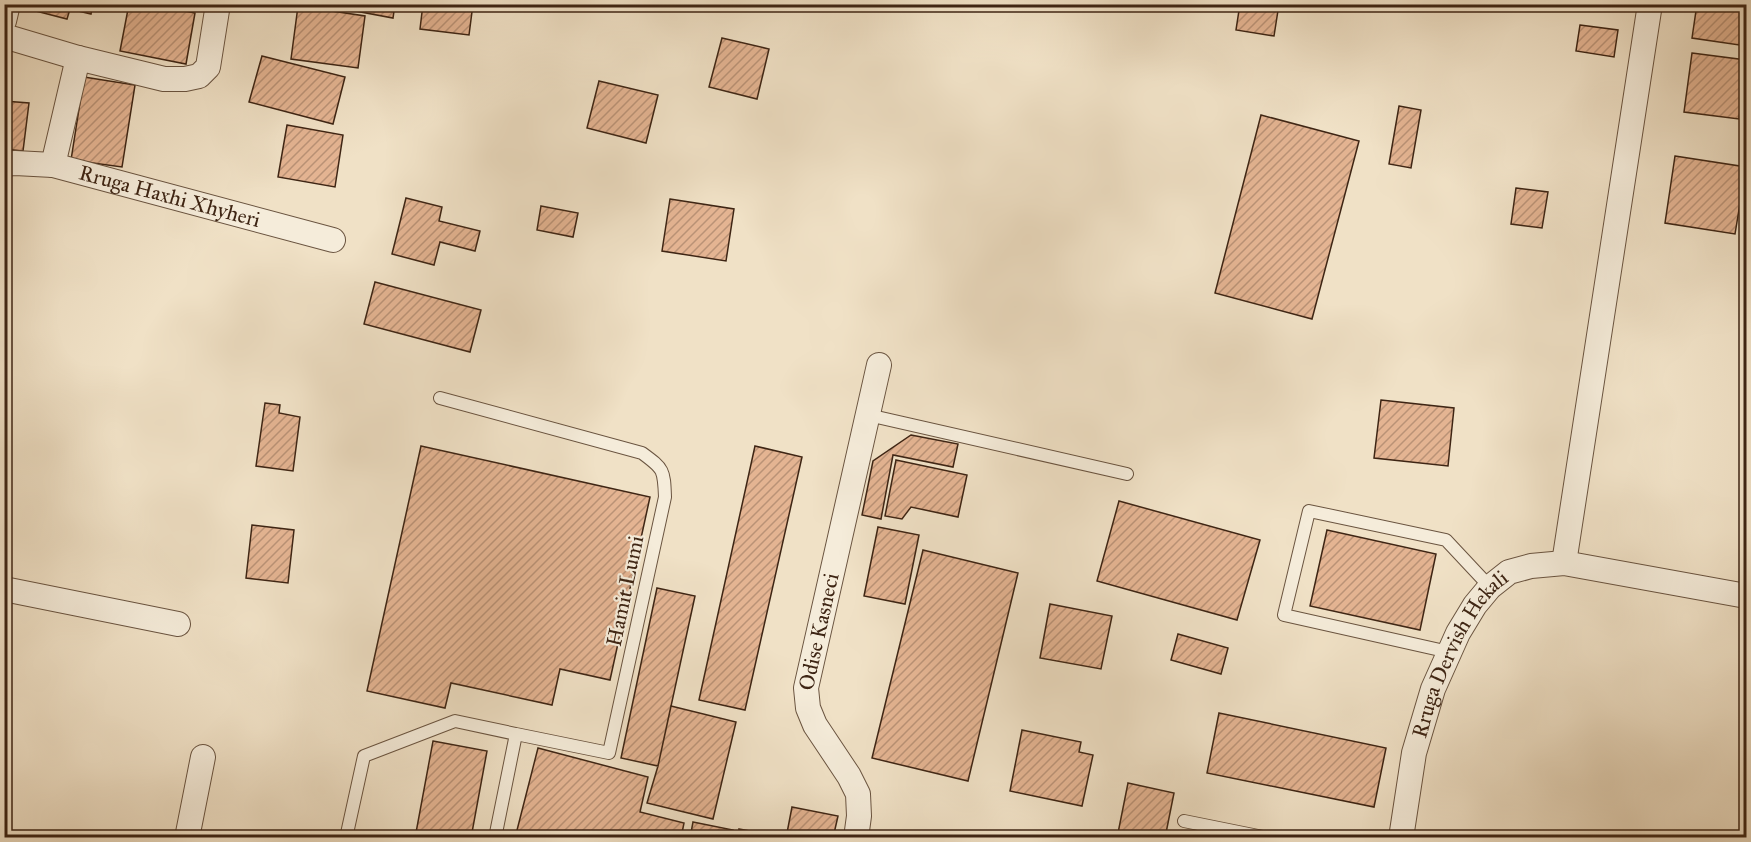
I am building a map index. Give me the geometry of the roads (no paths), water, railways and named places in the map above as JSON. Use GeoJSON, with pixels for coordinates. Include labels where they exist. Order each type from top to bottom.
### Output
{"type":"FeatureCollection","features":[{"type":"Feature","properties":{"kind":"street"},"geometry":{"type":"LineString","coordinates":[[4,21],[8,4]]}},
{"type":"Feature","properties":{"kind":"street"},"geometry":{"type":"LineString","coordinates":[[4,36],[78,58],[164,78],[185,79],[199,76],[208,67],[218,4]]}},
{"type":"Feature","properties":{"kind":"street"},"geometry":{"type":"LineString","coordinates":[[1564,563],[1650,4]]}},
{"type":"Feature","properties":{"kind":"street"},"geometry":{"type":"LineString","coordinates":[[53,165],[78,58]]}},
{"type":"Feature","properties":{"kind":"street","name":"Rruga Haxhi Xhyheri"},"geometry":{"type":"LineString","coordinates":[[4,164],[53,165],[333,240]]}},
{"type":"Feature","properties":{"kind":"street","name":"Odise Kasneci"},"geometry":{"type":"LineString","coordinates":[[856,837],[859,816],[858,794],[849,776],[815,725],[808,708],[806,688],[879,365]]}},
{"type":"Feature","properties":{"kind":"street","name":"Rruga Dervish Hekali"},"geometry":{"type":"LineString","coordinates":[[1401,837],[1414,753],[1433,689],[1458,633],[1475,605],[1490,587],[1509,572],[1531,566],[1564,563],[1746,596]]}},
{"type":"Feature","properties":{"kind":"street"},"geometry":{"type":"LineString","coordinates":[[4,589],[178,624]]}},
{"type":"Feature","properties":{"kind":"street"},"geometry":{"type":"LineString","coordinates":[[187,837],[203,757]]}},
{"type":"Feature","properties":{"kind":"lane","name":"Hamit Lumi"},"geometry":{"type":"LineString","coordinates":[[440,398],[642,453],[656,463],[664,475],[665,497],[609,753],[516,734]]}},
{"type":"Feature","properties":{"kind":"lane"},"geometry":{"type":"LineString","coordinates":[[868,415],[1127,474]]}},
{"type":"Feature","properties":{"kind":"lane"},"geometry":{"type":"LineString","coordinates":[[1449,652],[1284,615],[1309,511],[1446,540],[1490,587]]}},
{"type":"Feature","properties":{"kind":"lane"},"geometry":{"type":"LineString","coordinates":[[346,837],[364,756],[454,721],[516,734],[495,837]]}},
{"type":"Feature","properties":{"kind":"lane"},"geometry":{"type":"LineString","coordinates":[[1184,820],[1268,837]]}}]}
